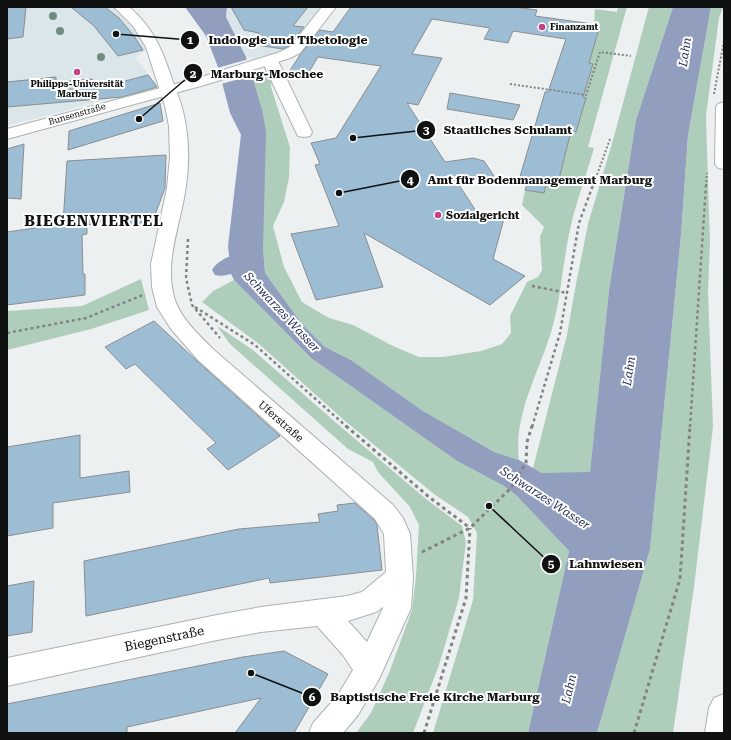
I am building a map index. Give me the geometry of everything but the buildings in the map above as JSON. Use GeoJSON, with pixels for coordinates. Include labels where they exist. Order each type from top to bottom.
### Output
{"type":"FeatureCollection","features":[{"type":"Feature","properties":{"kind":"main road","name":"Uferstraße"},"geometry":{"type":"LineString","coordinates":[[121,7],[136,20],[153,44],[176,116],[179,144],[175,197],[164,238],[161,258],[162,287],[166,305],[187,335],[206,355],[389,517],[397,534],[400,577],[397,608],[369,669],[348,705],[324,733]]}},
{"type":"Feature","properties":{"kind":"main road","name":"Bunsenstraße"},"geometry":{"type":"LineString","coordinates":[[7,134],[167,87],[203,81],[285,55],[295,50],[329,7]]}},
{"type":"Feature","properties":{"kind":"main road"},"geometry":{"type":"LineString","coordinates":[[263,63],[304,132]]}},
{"type":"Feature","properties":{"kind":"main road"},"geometry":{"type":"LineString","coordinates":[[716,164],[719,101]]}},
{"type":"Feature","properties":{"kind":"main road","name":"Biegenstraße"},"geometry":{"type":"LineString","coordinates":[[7,672],[188,632],[266,618],[323,613],[363,605],[376,597],[400,577]]}},
{"type":"Feature","properties":{"kind":"main road"},"geometry":{"type":"LineString","coordinates":[[323,613],[353,646],[369,669]]}},
{"type":"Feature","properties":{"kind":"main road"},"geometry":{"type":"LineString","coordinates":[[720,733],[724,708]]}},
{"type":"Feature","properties":{"kind":"path"},"geometry":{"type":"LineString","coordinates":[[719,101],[719,69],[724,41]]}},
{"type":"Feature","properties":{"kind":"path"},"geometry":{"type":"LineString","coordinates":[[510,84],[586,95],[600,52],[631,56]]}},
{"type":"Feature","properties":{"kind":"path"},"geometry":{"type":"LineString","coordinates":[[719,69],[724,70]]}},
{"type":"Feature","properties":{"kind":"path"},"geometry":{"type":"LineString","coordinates":[[416,555],[470,528],[510,489],[526,463],[527,442],[560,333],[579,223],[610,139]]}},
{"type":"Feature","properties":{"kind":"path"},"geometry":{"type":"LineString","coordinates":[[634,733],[680,579],[716,164]]}},
{"type":"Feature","properties":{"kind":"path"},"geometry":{"type":"LineString","coordinates":[[532,286],[567,293]]}},
{"type":"Feature","properties":{"kind":"path"},"geometry":{"type":"LineString","coordinates":[[7,333],[86,318],[162,287],[255,345],[295,382],[429,497],[470,528]]}},
{"type":"Feature","properties":{"kind":"path"},"geometry":{"type":"LineString","coordinates":[[424,733],[466,598],[470,528]]}},
{"type":"Feature","properties":{"kind":"shaded area","name":"Philipps-Universität Marburg"},"geometry":{"type":"Polygon","coordinates":[[[7,7],[114,7],[140,36],[148,49],[135,58],[158,86],[7,126],[7,7]]]}},
{"type":"Feature","properties":{"kind":"shaded area"},"geometry":{"type":"Polygon","coordinates":[[[227,7],[322,7],[285,50],[257,59],[246,57],[226,17],[227,7]]]}},
{"type":"Feature","properties":{"kind":"green space"},"geometry":{"type":"Polygon","coordinates":[[[618,7],[627,7],[588,147],[594,148],[572,221],[552,329],[524,409],[518,443],[519,460],[494,452],[461,434],[423,411],[351,360],[325,347],[302,324],[265,273],[263,247],[262,109],[252,78],[270,71],[272,74],[271,87],[290,147],[289,177],[284,202],[273,226],[284,267],[302,302],[329,318],[353,325],[393,346],[419,357],[443,357],[481,351],[502,344],[511,333],[510,316],[527,282],[538,277],[542,270],[540,237],[544,227],[522,205],[525,190],[544,193],[546,185],[557,187],[570,135],[576,132],[586,98],[577,96],[586,88],[593,64],[584,63],[595,43],[600,25],[594,24],[595,9],[617,12],[618,7]]]}},
{"type":"Feature","properties":{"kind":"green space"},"geometry":{"type":"Polygon","coordinates":[[[649,7],[673,7],[636,120],[609,290],[590,473],[542,473],[533,468],[567,335],[588,224],[613,140],[649,7]]]}},
{"type":"Feature","properties":{"kind":"green space"},"geometry":{"type":"Polygon","coordinates":[[[711,7],[723,7],[719,18],[706,116],[710,243],[708,291],[713,427],[694,587],[673,733],[597,733],[650,549],[681,235],[688,135],[711,7]]]}},
{"type":"Feature","properties":{"kind":"green space"},"geometry":{"type":"Polygon","coordinates":[[[141,279],[149,310],[91,329],[7,350],[7,311],[82,306],[141,279]]]}},
{"type":"Feature","properties":{"kind":"green space"},"geometry":{"type":"Polygon","coordinates":[[[234,280],[311,358],[457,461],[504,486],[516,495],[569,551],[528,733],[433,733],[473,600],[477,533],[468,517],[434,494],[345,421],[259,344],[202,302],[213,291],[234,280]]]}},
{"type":"Feature","properties":{"kind":"green space"},"geometry":{"type":"Polygon","coordinates":[[[217,326],[253,350],[426,499],[462,526],[466,542],[459,598],[439,665],[413,733],[356,733],[371,713],[389,673],[412,610],[419,525],[410,507],[378,472],[373,462],[348,449],[230,344],[217,326]]]}},
{"type":"Feature","properties":{"kind":"water"},"geometry":{"type":"Polygon","coordinates":[[[185,7],[227,7],[226,17],[246,57],[262,109],[266,132],[263,247],[265,273],[302,324],[325,347],[351,360],[423,411],[494,452],[519,460],[542,473],[590,472],[609,290],[636,120],[673,7],[711,7],[688,135],[681,235],[650,549],[597,733],[528,733],[569,551],[516,495],[504,486],[457,461],[311,358],[234,280],[231,274],[228,246],[241,135],[230,113],[218,67],[206,36],[185,7]]]}},
{"type":"Feature","properties":{"kind":"pier"},"geometry":{"type":"Polygon","coordinates":[[[249,59],[254,75],[221,84],[217,68],[249,59]]]}},
{"type":"Feature","properties":{"kind":"waterway"},"geometry":{"type":"LineString","coordinates":[[222,270],[239,260]]}},
{"type":"Feature","properties":{"kind":"place","name":"Finanzamt"},"geometry":{"type":"Point","coordinates":[542,27]}},
{"type":"Feature","properties":{"kind":"place","name":"Indologie und Tibetologie"},"geometry":{"type":"Point","coordinates":[116,34]}},
{"type":"Feature","properties":{"kind":"place","name":"Philipps-Universität Marburg"},"geometry":{"type":"Point","coordinates":[77,72]}},
{"type":"Feature","properties":{"kind":"place","name":"Marburg-Moschee"},"geometry":{"type":"Point","coordinates":[139,119]}},
{"type":"Feature","properties":{"kind":"place","name":"Staatliches Schulamt"},"geometry":{"type":"Point","coordinates":[353,138]}},
{"type":"Feature","properties":{"kind":"place","name":"Amt für Bodenmanagement Marburg"},"geometry":{"type":"Point","coordinates":[339,193]}},
{"type":"Feature","properties":{"kind":"place","name":"Sozialgericht"},"geometry":{"type":"Point","coordinates":[438,215]}},
{"type":"Feature","properties":{"kind":"place","name":"Lahnwiesen"},"geometry":{"type":"Point","coordinates":[489,506]}},
{"type":"Feature","properties":{"kind":"place","name":"Baptistische Freie Kirche Marburg"},"geometry":{"type":"Point","coordinates":[251,673]}},
{"type":"Feature","properties":{"kind":"district","name":"BIEGENVIERTEL"},"geometry":{"type":"Point","coordinates":[94,221]}},
{"type":"Feature","properties":{"kind":"water label","name":"Lahn"},"geometry":{"type":"Point","coordinates":[685,52]}},
{"type":"Feature","properties":{"kind":"water label","name":"Schwarzes Wasser"},"geometry":{"type":"Point","coordinates":[282,312]}},
{"type":"Feature","properties":{"kind":"water label","name":"Lahn"},"geometry":{"type":"Point","coordinates":[629,371]}},
{"type":"Feature","properties":{"kind":"water label","name":"Schwarzes Wasser"},"geometry":{"type":"Point","coordinates":[545,498]}},
{"type":"Feature","properties":{"kind":"water label","name":"Lahn"},"geometry":{"type":"Point","coordinates":[569,689]}}]}
